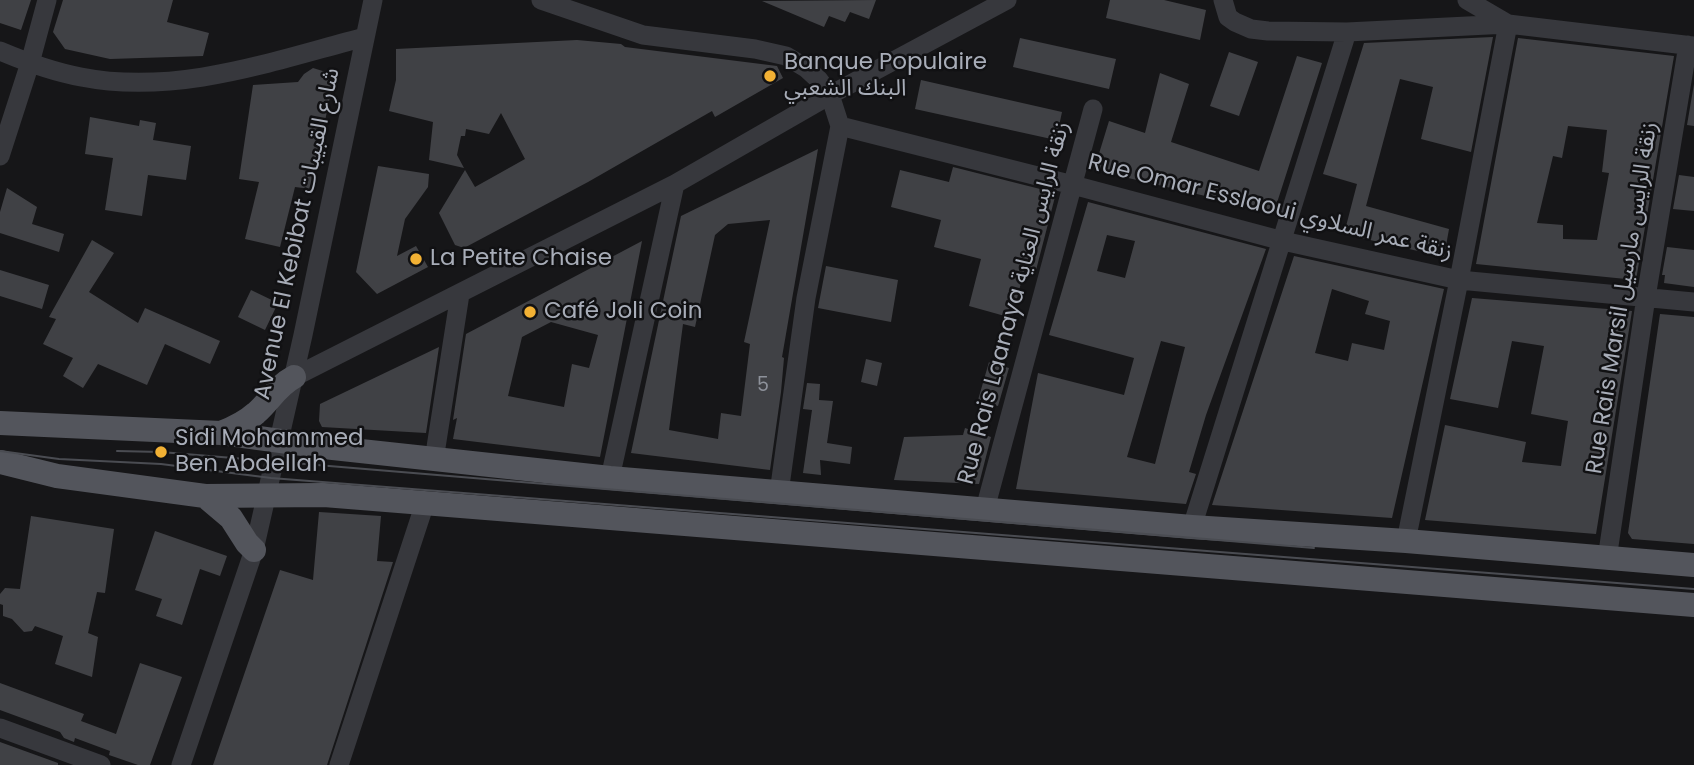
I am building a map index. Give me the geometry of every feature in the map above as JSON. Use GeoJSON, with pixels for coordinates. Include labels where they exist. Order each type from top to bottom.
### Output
{"type":"FeatureCollection","features":[{"type":"Feature","properties":{"kind":"main road"},"geometry":{"type":"LineString","coordinates":[[221,433],[256,414],[279,387],[294,377]]}},
{"type":"Feature","properties":{"kind":"main road"},"geometry":{"type":"LineString","coordinates":[[0,423],[221,433],[434,460],[610,478],[1192,527],[1406,541],[1694,565]]}},
{"type":"Feature","properties":{"kind":"main road"},"geometry":{"type":"LineString","coordinates":[[0,462],[57,476],[205,496],[268,487],[324,495],[1694,605]]}},
{"type":"Feature","properties":{"kind":"main road"},"geometry":{"type":"LineString","coordinates":[[205,496],[232,519],[254,551]]}},
{"type":"Feature","properties":{"kind":"street"},"geometry":{"type":"LineString","coordinates":[[0,156],[47,0]]}},
{"type":"Feature","properties":{"kind":"street","name":"Avenue El Kebibat شارع القبيبات"},"geometry":{"type":"LineString","coordinates":[[181,765],[254,551],[294,377],[373,0]]}},
{"type":"Feature","properties":{"kind":"street"},"geometry":{"type":"LineString","coordinates":[[541,0],[573,6],[643,34],[755,49],[786,56],[806,68],[830,95],[840,127],[806,298],[779,493]]}},
{"type":"Feature","properties":{"kind":"street"},"geometry":{"type":"LineString","coordinates":[[294,377],[675,184],[830,95],[1007,0]]}},
{"type":"Feature","properties":{"kind":"street"},"geometry":{"type":"LineString","coordinates":[[1223,0],[1228,17],[1251,29],[1293,33],[1347,32],[1508,24],[1691,45]]}},
{"type":"Feature","properties":{"kind":"street"},"geometry":{"type":"LineString","coordinates":[[1467,0],[1508,24]]}},
{"type":"Feature","properties":{"kind":"street"},"geometry":{"type":"LineString","coordinates":[[1406,541],[1508,24]]}},
{"type":"Feature","properties":{"kind":"street"},"geometry":{"type":"LineString","coordinates":[[1192,527],[1347,32]]}},
{"type":"Feature","properties":{"kind":"street"},"geometry":{"type":"LineString","coordinates":[[0,51],[30,63],[81,77],[123,82],[166,82],[230,72],[365,37]]}},
{"type":"Feature","properties":{"kind":"street","name":"Rue Rais Marsil زنقة الرايس مارسيل"},"geometry":{"type":"LineString","coordinates":[[1607,559],[1646,297],[1691,45]]}},
{"type":"Feature","properties":{"kind":"street","name":"Rue Rais Laanaya زنقة الرايس العناية"},"geometry":{"type":"LineString","coordinates":[[985,509],[1093,109]]}},
{"type":"Feature","properties":{"kind":"street","name":"Rue Omar Esslaoui زنقة عمر السلاوي"},"geometry":{"type":"LineString","coordinates":[[840,127],[1283,241],[1459,280],[1694,302]]}},
{"type":"Feature","properties":{"kind":"street"},"geometry":{"type":"LineString","coordinates":[[610,478],[675,184]]}},
{"type":"Feature","properties":{"kind":"street"},"geometry":{"type":"LineString","coordinates":[[434,460],[460,294]]}},
{"type":"Feature","properties":{"kind":"street"},"geometry":{"type":"LineString","coordinates":[[339,765],[425,503]]}},
{"type":"Feature","properties":{"kind":"street"},"geometry":{"type":"LineString","coordinates":[[0,728],[101,765]]}},
{"type":"Feature","properties":{"kind":"building"},"geometry":{"type":"Polygon","coordinates":[[[0,0],[31,0],[21,30],[0,23],[0,0]]]}},
{"type":"Feature","properties":{"kind":"building"},"geometry":{"type":"Polygon","coordinates":[[[63,0],[173,0],[167,22],[209,33],[203,56],[110,59],[65,49],[53,32],[63,0]]]}},
{"type":"Feature","properties":{"kind":"building"},"geometry":{"type":"Polygon","coordinates":[[[876,0],[869,19],[850,12],[845,22],[829,16],[824,27],[762,1],[876,0]]]}},
{"type":"Feature","properties":{"kind":"building"},"geometry":{"type":"Polygon","coordinates":[[[1110,0],[1164,0],[1206,10],[1200,40],[1106,18],[1110,0]]]}},
{"type":"Feature","properties":{"kind":"building"},"geometry":{"type":"Polygon","coordinates":[[[1493,37],[1471,152],[1421,139],[1433,87],[1400,79],[1366,206],[1449,229],[1444,257],[1344,234],[1357,184],[1323,174],[1364,43],[1493,37]]]}},
{"type":"Feature","properties":{"kind":"building"},"geometry":{"type":"Polygon","coordinates":[[[1020,38],[1116,59],[1109,89],[1013,67],[1020,38]]]}},
{"type":"Feature","properties":{"kind":"building"},"geometry":{"type":"Polygon","coordinates":[[[1518,38],[1674,56],[1636,280],[1476,264],[1518,38]],[[1568,126],[1562,158],[1553,156],[1537,223],[1563,225],[1563,239],[1597,240],[1609,173],[1602,172],[1607,130],[1568,126]]]}},
{"type":"Feature","properties":{"kind":"building"},"geometry":{"type":"Polygon","coordinates":[[[577,40],[777,66],[783,78],[715,117],[712,111],[588,182],[464,248],[455,245],[439,213],[465,170],[475,187],[525,159],[501,113],[489,134],[466,129],[465,136],[461,136],[457,155],[464,168],[429,160],[433,122],[389,111],[396,80],[396,49],[577,40]]]}},
{"type":"Feature","properties":{"kind":"building"},"geometry":{"type":"Polygon","coordinates":[[[1229,52],[1258,62],[1239,116],[1210,106],[1229,52]]]}},
{"type":"Feature","properties":{"kind":"building"},"geometry":{"type":"Polygon","coordinates":[[[1297,56],[1322,63],[1274,212],[1094,170],[1109,121],[1145,133],[1160,73],[1189,84],[1171,142],[1259,171],[1297,56]]]}},
{"type":"Feature","properties":{"kind":"building"},"geometry":{"type":"Polygon","coordinates":[[[313,68],[329,73],[333,82],[311,189],[295,187],[280,247],[245,239],[259,182],[239,179],[253,85],[298,82],[313,68]]]}},
{"type":"Feature","properties":{"kind":"building"},"geometry":{"type":"Polygon","coordinates":[[[921,80],[1062,112],[1056,140],[915,109],[921,80]]]}},
{"type":"Feature","properties":{"kind":"building"},"geometry":{"type":"Polygon","coordinates":[[[1694,84],[1694,126],[1687,125],[1694,84]]]}},
{"type":"Feature","properties":{"kind":"building"},"geometry":{"type":"Polygon","coordinates":[[[90,117],[139,126],[140,120],[156,123],[153,140],[191,146],[186,180],[148,175],[142,216],[105,210],[113,158],[85,154],[90,117]]]}},
{"type":"Feature","properties":{"kind":"building"},"geometry":{"type":"Polygon","coordinates":[[[818,149],[782,357],[781,392],[770,470],[631,453],[681,216],[818,149]],[[770,220],[728,224],[715,235],[695,327],[683,324],[669,430],[718,439],[721,413],[741,416],[750,344],[744,342],[770,220]]]}},
{"type":"Feature","properties":{"kind":"building"},"geometry":{"type":"Polygon","coordinates":[[[378,166],[429,174],[428,187],[405,219],[397,256],[416,246],[428,267],[377,294],[356,272],[378,166]]]}},
{"type":"Feature","properties":{"kind":"building"},"geometry":{"type":"Polygon","coordinates":[[[953,167],[1056,193],[1035,274],[1024,271],[1012,318],[969,306],[981,259],[934,247],[941,220],[891,207],[900,170],[949,182],[953,167]]]}},
{"type":"Feature","properties":{"kind":"building"},"geometry":{"type":"Polygon","coordinates":[[[1679,175],[1694,177],[1694,211],[1673,209],[1679,175]]]}},
{"type":"Feature","properties":{"kind":"building"},"geometry":{"type":"Polygon","coordinates":[[[7,188],[37,207],[32,224],[64,234],[59,252],[0,233],[0,212],[7,188]]]}},
{"type":"Feature","properties":{"kind":"building"},"geometry":{"type":"Polygon","coordinates":[[[1088,202],[1266,249],[1206,415],[1189,472],[1196,474],[1186,504],[1016,489],[1038,373],[1124,395],[1134,358],[1049,335],[1088,202]],[[1107,235],[1097,271],[1125,278],[1135,241],[1107,235]],[[1161,341],[1127,457],[1155,464],[1185,347],[1161,341]]]}},
{"type":"Feature","properties":{"kind":"building"},"geometry":{"type":"Polygon","coordinates":[[[92,240],[114,253],[89,292],[138,323],[145,308],[220,341],[210,364],[165,344],[147,385],[98,364],[83,388],[63,376],[73,358],[43,344],[56,319],[49,317],[92,240]]]}},
{"type":"Feature","properties":{"kind":"building"},"geometry":{"type":"Polygon","coordinates":[[[642,241],[600,457],[453,439],[457,418],[453,420],[466,334],[642,241]],[[551,322],[522,337],[508,396],[564,407],[572,364],[589,368],[598,335],[551,322]]]}},
{"type":"Feature","properties":{"kind":"building"},"geometry":{"type":"Polygon","coordinates":[[[1667,247],[1694,250],[1694,287],[1664,283],[1665,275],[1662,275],[1667,247]]]}},
{"type":"Feature","properties":{"kind":"building"},"geometry":{"type":"Polygon","coordinates":[[[1294,256],[1444,289],[1392,518],[1212,505],[1294,256]],[[1332,289],[1315,353],[1348,361],[1352,343],[1384,350],[1390,321],[1365,314],[1369,301],[1332,289]]]}},
{"type":"Feature","properties":{"kind":"building"},"geometry":{"type":"Polygon","coordinates":[[[826,266],[898,280],[891,322],[818,308],[826,266]]]}},
{"type":"Feature","properties":{"kind":"building"},"geometry":{"type":"Polygon","coordinates":[[[0,270],[49,285],[42,309],[0,296],[0,270]]]}},
{"type":"Feature","properties":{"kind":"building"},"geometry":{"type":"Polygon","coordinates":[[[251,290],[278,303],[265,330],[238,317],[251,290]]]}},
{"type":"Feature","properties":{"kind":"building"},"geometry":{"type":"Polygon","coordinates":[[[1472,298],[1632,311],[1596,534],[1425,520],[1445,425],[1526,442],[1522,462],[1561,466],[1568,421],[1531,414],[1544,346],[1512,341],[1498,408],[1450,399],[1472,298]]]}},
{"type":"Feature","properties":{"kind":"building"},"geometry":{"type":"Polygon","coordinates":[[[1660,314],[1694,317],[1694,544],[1632,539],[1628,533],[1660,314]]]}},
{"type":"Feature","properties":{"kind":"building"},"geometry":{"type":"Polygon","coordinates":[[[439,347],[426,433],[322,427],[319,421],[320,404],[439,347]]]}},
{"type":"Feature","properties":{"kind":"building"},"geometry":{"type":"Polygon","coordinates":[[[866,359],[882,363],[877,386],[861,382],[866,359]]]}},
{"type":"Feature","properties":{"kind":"building"},"geometry":{"type":"Polygon","coordinates":[[[989,362],[1009,368],[998,406],[978,400],[989,362]]]}},
{"type":"Feature","properties":{"kind":"building"},"geometry":{"type":"Polygon","coordinates":[[[807,383],[820,384],[819,400],[833,401],[827,443],[852,447],[850,464],[820,460],[821,475],[803,473],[812,410],[803,409],[807,383]]]}},
{"type":"Feature","properties":{"kind":"building"},"geometry":{"type":"Polygon","coordinates":[[[965,428],[991,437],[979,484],[894,480],[904,437],[963,435],[965,428]]]}},
{"type":"Feature","properties":{"kind":"building"},"geometry":{"type":"Polygon","coordinates":[[[319,512],[381,516],[377,561],[393,562],[327,765],[213,765],[280,570],[313,580],[319,512]]]}},
{"type":"Feature","properties":{"kind":"building"},"geometry":{"type":"Polygon","coordinates":[[[31,516],[114,529],[105,593],[97,592],[88,633],[98,637],[92,677],[55,664],[63,636],[35,626],[32,631],[24,632],[12,619],[3,616],[0,594],[5,588],[20,589],[31,516]]]}},
{"type":"Feature","properties":{"kind":"building"},"geometry":{"type":"Polygon","coordinates":[[[155,531],[227,556],[220,576],[200,569],[182,625],[156,616],[162,599],[135,590],[155,531]]]}},
{"type":"Feature","properties":{"kind":"building"},"geometry":{"type":"Polygon","coordinates":[[[140,663],[182,677],[150,765],[138,765],[109,755],[110,751],[75,738],[74,742],[64,738],[60,732],[0,710],[0,683],[84,714],[81,721],[116,734],[140,663]]]}},
{"type":"Feature","properties":{"kind":"building"},"geometry":{"type":"Polygon","coordinates":[[[0,742],[58,763],[58,765],[0,765],[0,742]]]}},
{"type":"Feature","properties":{"kind":"tram line"},"geometry":{"type":"LineString","coordinates":[[0,451],[59,459],[161,464],[271,478],[1694,589]]}},
{"type":"Feature","properties":{"kind":"tram line"},"geometry":{"type":"LineString","coordinates":[[117,451],[161,452],[1314,548]]}},
{"type":"Feature","properties":{"kind":"place","name":"Banque Populaire البنك الشعبي"},"geometry":{"type":"Point","coordinates":[770,76]}},
{"type":"Feature","properties":{"kind":"place","name":"La Petite Chaise"},"geometry":{"type":"Point","coordinates":[416,259]}},
{"type":"Feature","properties":{"kind":"place","name":"Café Joli Coin"},"geometry":{"type":"Point","coordinates":[530,312]}},
{"type":"Feature","properties":{"kind":"place","name":"Sidi Mohammed Ben Abdellah"},"geometry":{"type":"Point","coordinates":[161,452]}}]}
